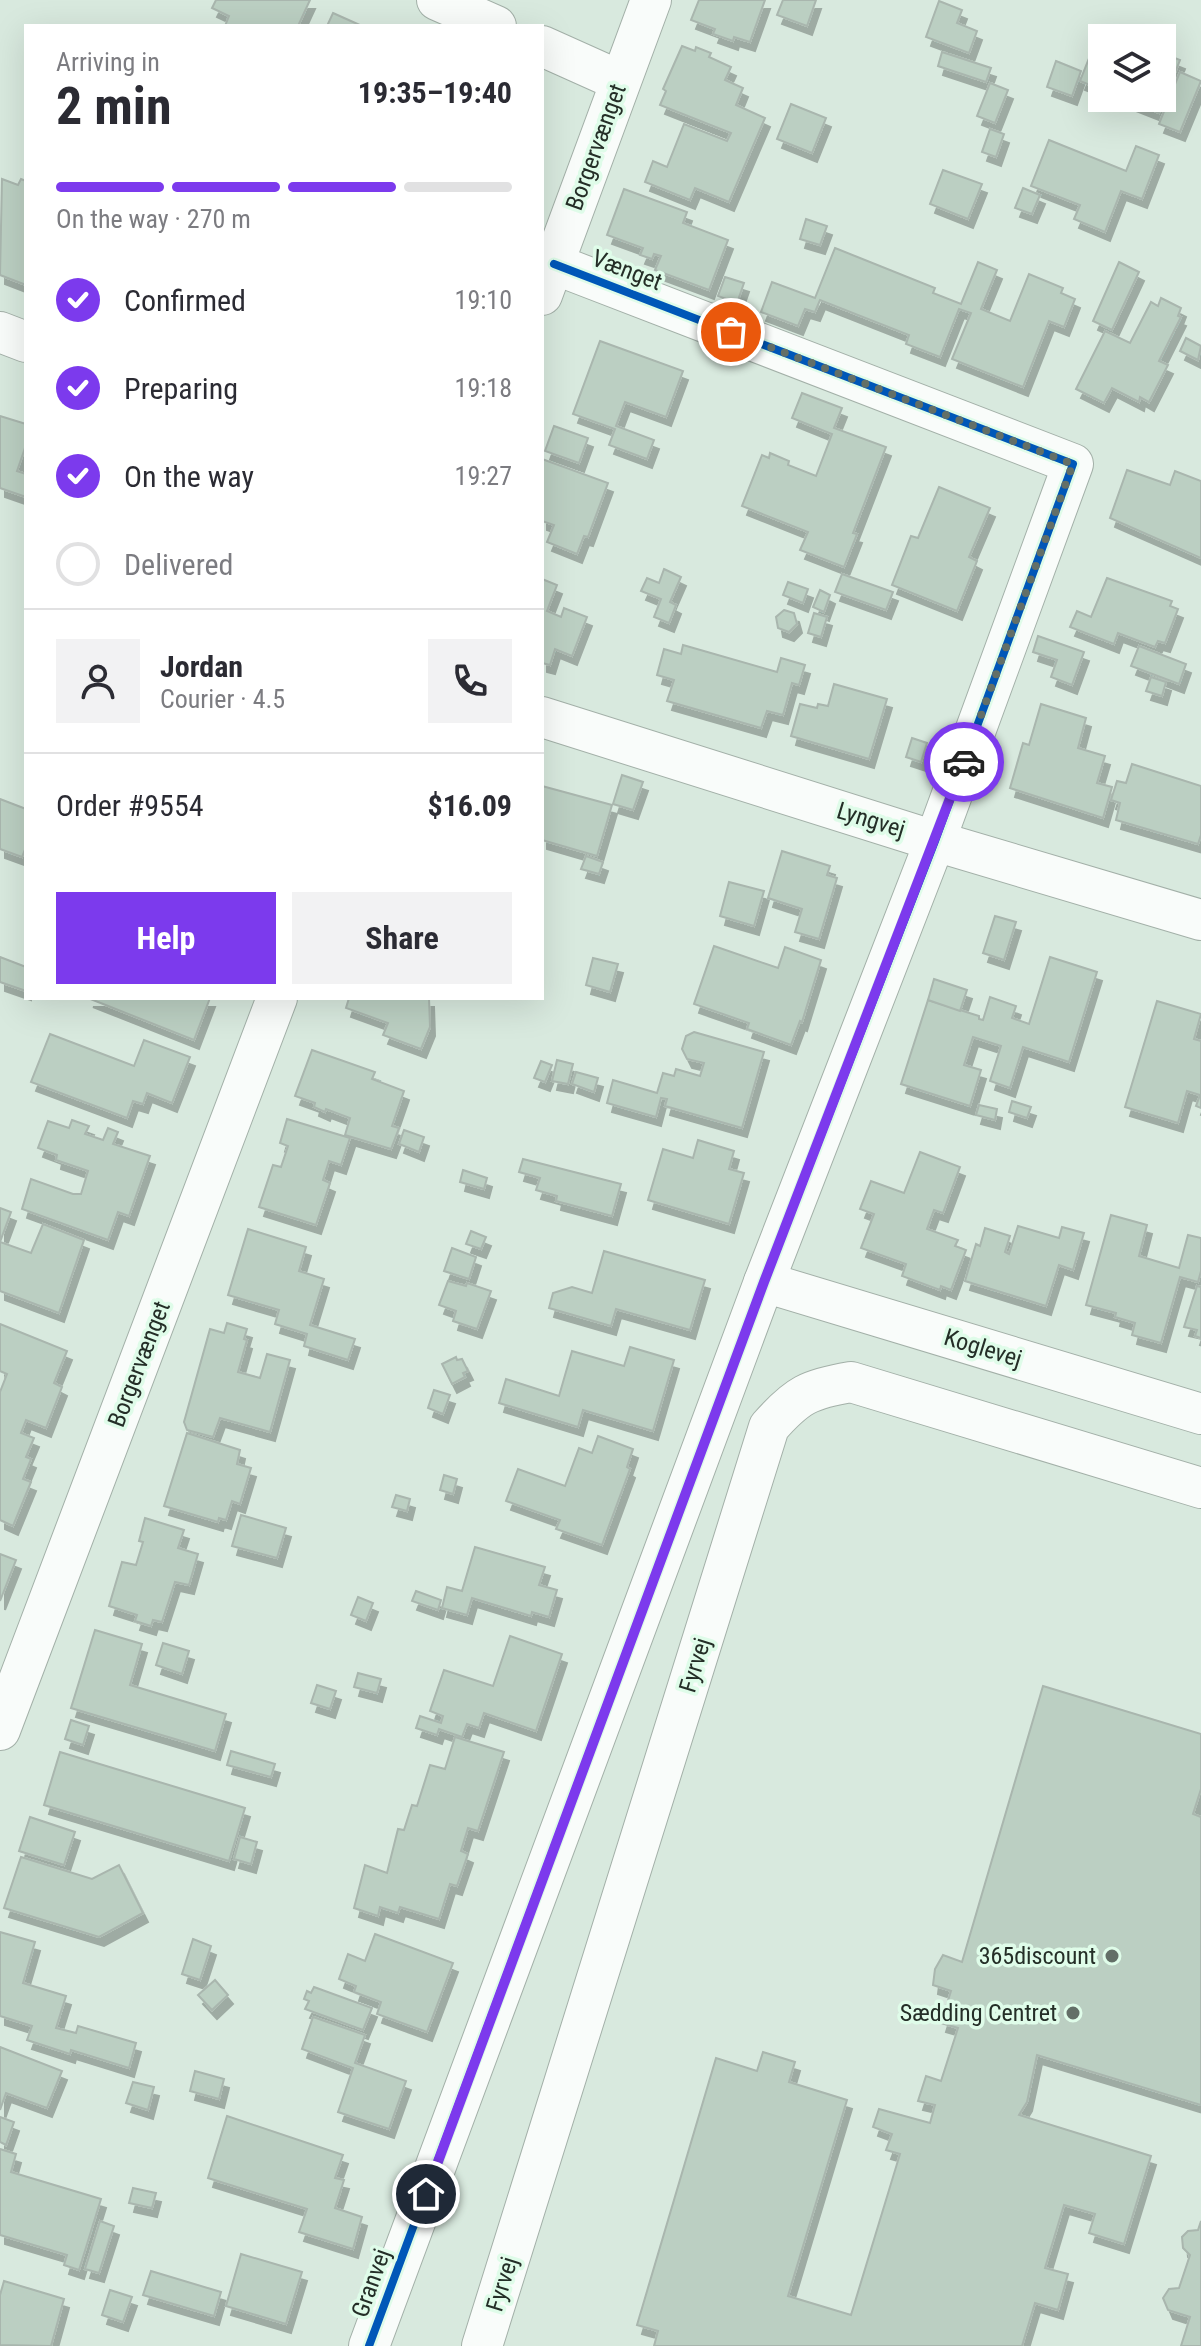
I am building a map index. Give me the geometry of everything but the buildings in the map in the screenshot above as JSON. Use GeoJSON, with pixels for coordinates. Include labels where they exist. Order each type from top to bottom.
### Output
{"type":"FeatureCollection","features":[{"type":"Feature","properties":{"kind":"street"},"geometry":{"type":"LineString","coordinates":[[437,0],[491,24]]}},
{"type":"Feature","properties":{"kind":"street","name":"Borgervænget"},"geometry":{"type":"LineString","coordinates":[[548,279],[651,0]]}},
{"type":"Feature","properties":{"kind":"street"},"geometry":{"type":"LineString","coordinates":[[544,47],[620,81]]}},
{"type":"Feature","properties":{"kind":"street","name":"Vænget"},"geometry":{"type":"LineString","coordinates":[[548,279],[1073,464],[935,841]]}},
{"type":"Feature","properties":{"kind":"street"},"geometry":{"type":"LineString","coordinates":[[0,332],[24,341]]}},
{"type":"Feature","properties":{"kind":"street","name":"Lyngvej"},"geometry":{"type":"LineString","coordinates":[[544,718],[935,841],[1201,920]]}},
{"type":"Feature","properties":{"kind":"street","name":"Granvej"},"geometry":{"type":"LineString","coordinates":[[369,2346],[764,1282],[935,841]]}},
{"type":"Feature","properties":{"kind":"street","name":"Borgervænget"},"geometry":{"type":"LineString","coordinates":[[0,1730],[276,1000]]}},
{"type":"Feature","properties":{"kind":"street","name":"Koglevej"},"geometry":{"type":"LineString","coordinates":[[764,1282],[1201,1414]]}},
{"type":"Feature","properties":{"kind":"street","name":"Fyrvej"},"geometry":{"type":"LineString","coordinates":[[482,2346],[769,1427],[790,1403],[819,1387],[851,1382],[1201,1488]]}},
{"type":"Feature","properties":{"kind":"cycle path"},"geometry":{"type":"LineString","coordinates":[[369,2346],[764,1282],[935,841],[1073,464],[554,264]]}},
{"type":"Feature","properties":{"kind":"way so far"},"geometry":{"type":"LineString","coordinates":[[731,332],[1073,464],[964,762]]}},
{"type":"Feature","properties":{"kind":"place","name":"365discount"},"geometry":{"type":"Point","coordinates":[1112,1956]}},
{"type":"Feature","properties":{"kind":"place","name":"Sædding Centret"},"geometry":{"type":"Point","coordinates":[1073,2013]}},
{"type":"Feature","properties":{"kind":"route"},"geometry":{"type":"LineString","coordinates":[[426,2194],[764,1282],[964,762]]}}]}
